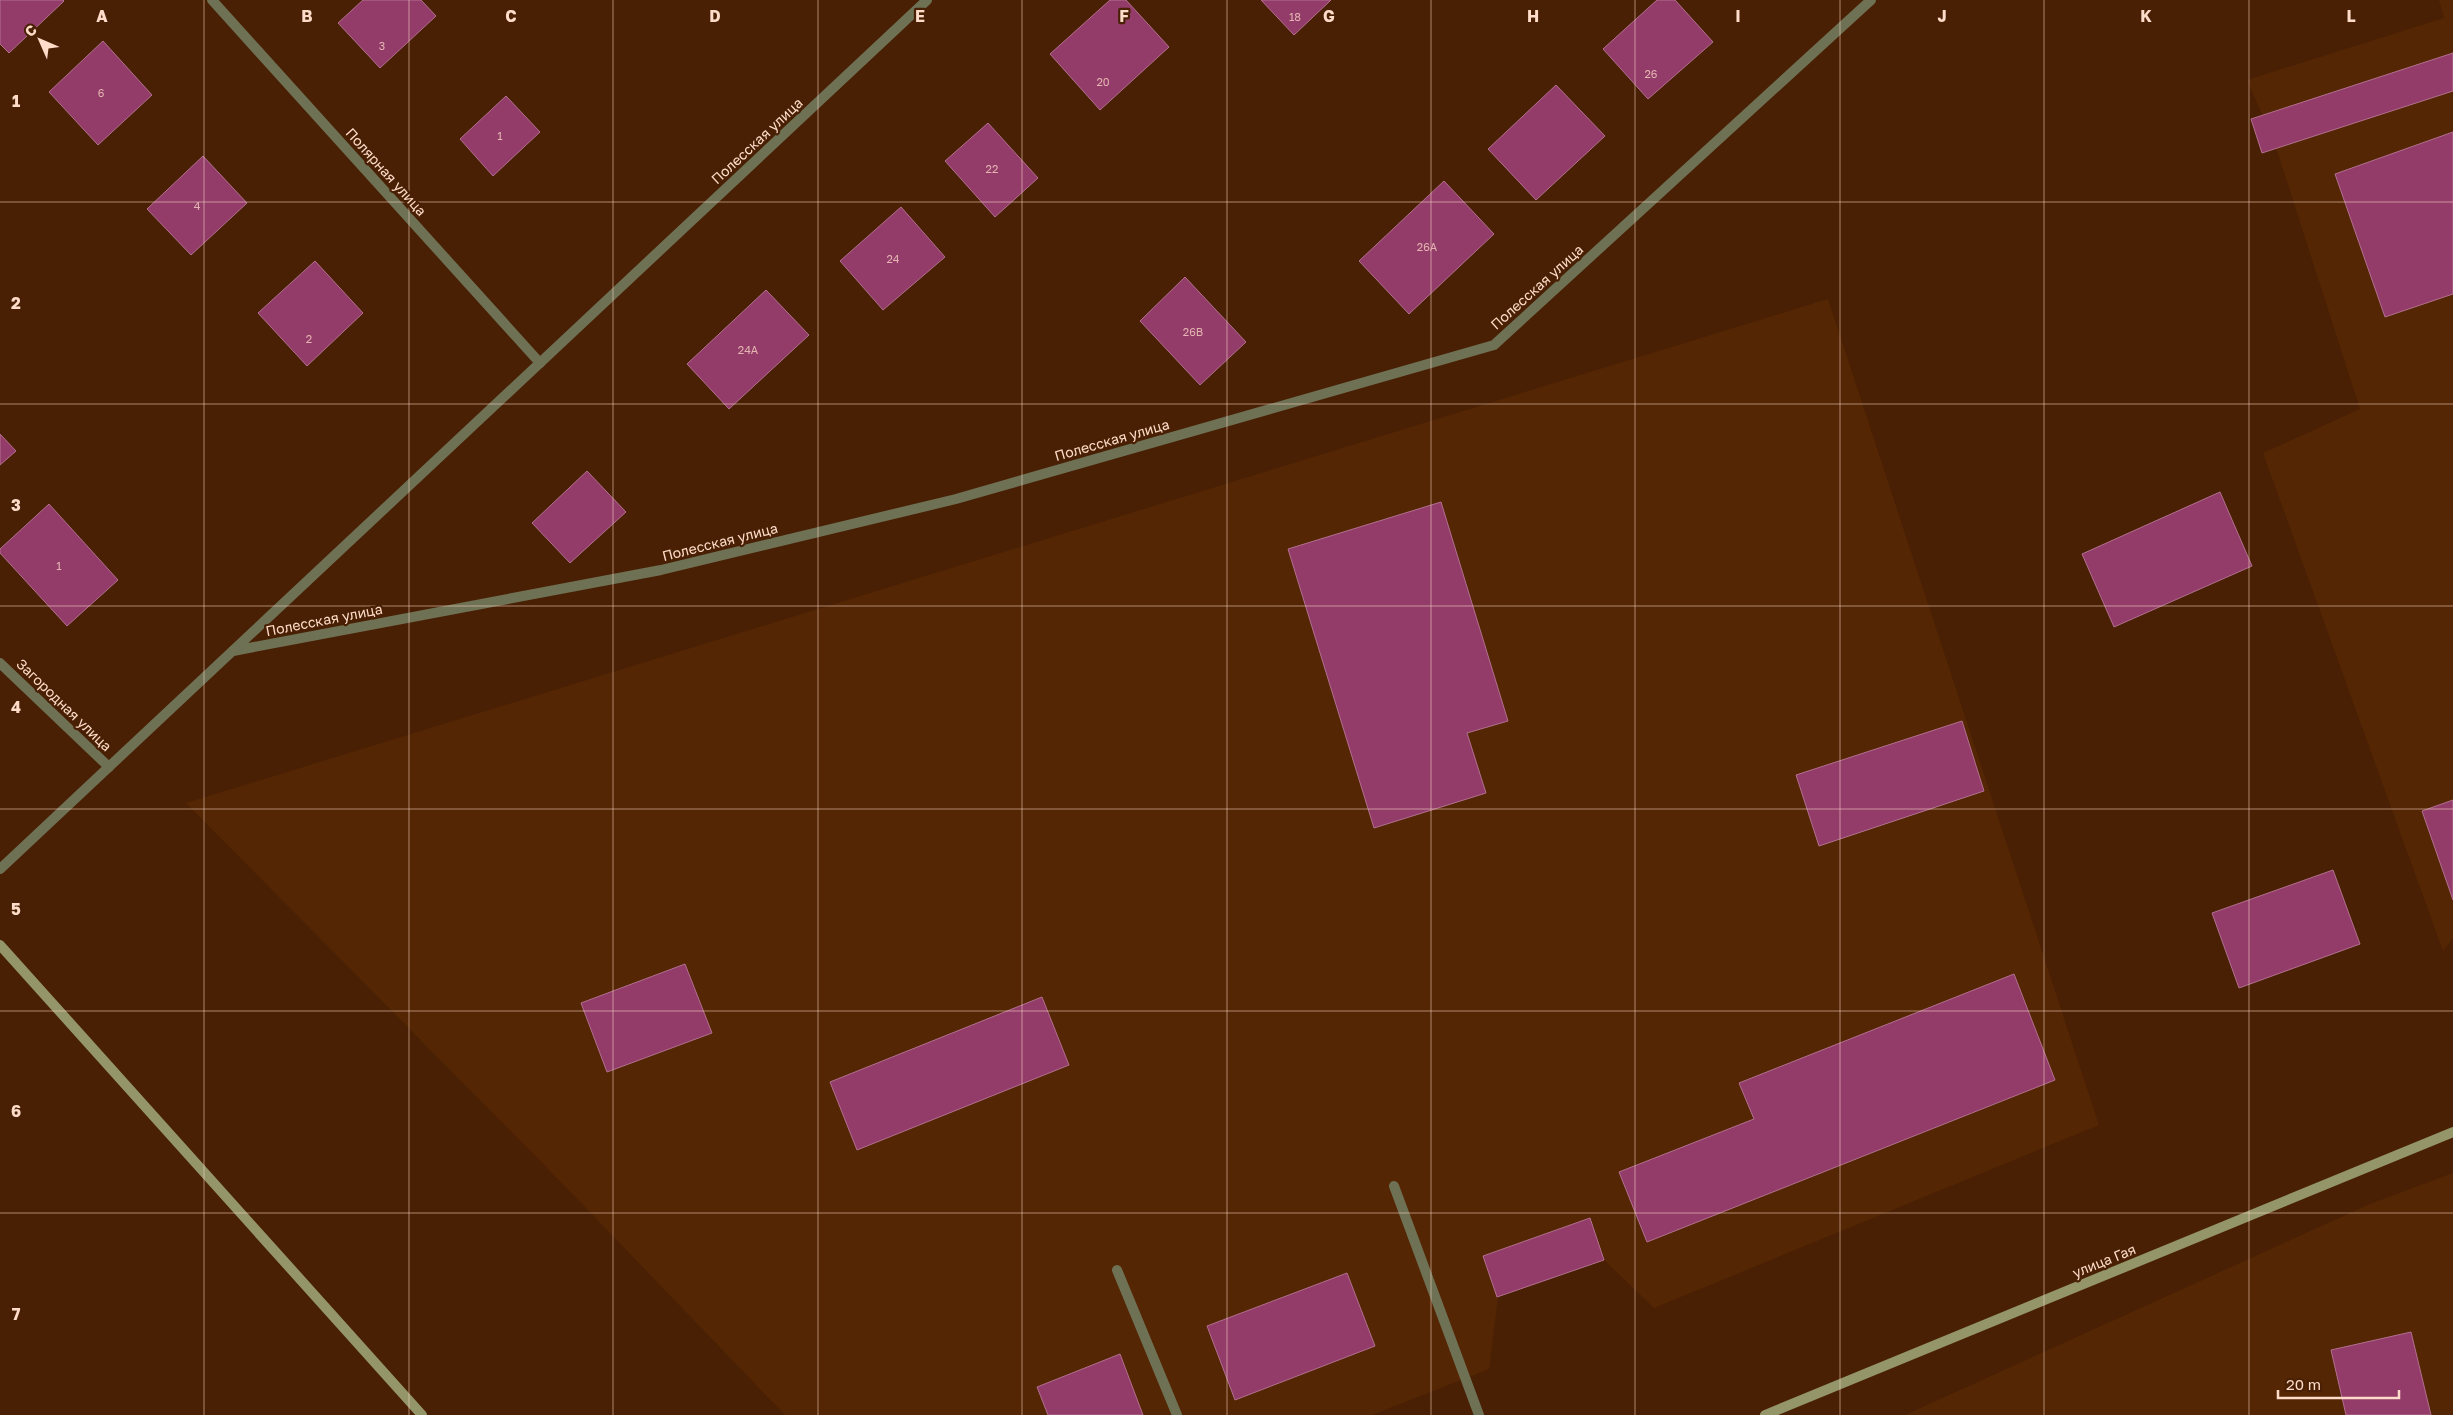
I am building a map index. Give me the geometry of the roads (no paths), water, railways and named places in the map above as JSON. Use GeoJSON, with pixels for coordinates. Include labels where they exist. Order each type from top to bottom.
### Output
{"type":"FeatureCollection","features":[{"type":"Feature","properties":{"kind":"main road"},"geometry":{"type":"LineString","coordinates":[[0,945],[422,1415]]}},
{"type":"Feature","properties":{"kind":"main road","name":"улица Гая"},"geometry":{"type":"LineString","coordinates":[[1765,1415],[2453,1132]]}},
{"type":"Feature","properties":{"kind":"street","name":"Полярная улица"},"geometry":{"type":"LineString","coordinates":[[212,0],[540,363]]}},
{"type":"Feature","properties":{"kind":"street","name":"Полесская улица"},"geometry":{"type":"LineString","coordinates":[[0,869],[927,0]]}},
{"type":"Feature","properties":{"kind":"street","name":"Полесская улица"},"geometry":{"type":"LineString","coordinates":[[233,651],[661,570],[956,499],[1494,345],[1871,0]]}},
{"type":"Feature","properties":{"kind":"street","name":"Загородная улица"},"geometry":{"type":"LineString","coordinates":[[0,663],[109,767]]}},
{"type":"Feature","properties":{"kind":"street"},"geometry":{"type":"LineString","coordinates":[[1394,1186],[1478,1415]]}},
{"type":"Feature","properties":{"kind":"street"},"geometry":{"type":"LineString","coordinates":[[1117,1270],[1177,1415]]}}]}
